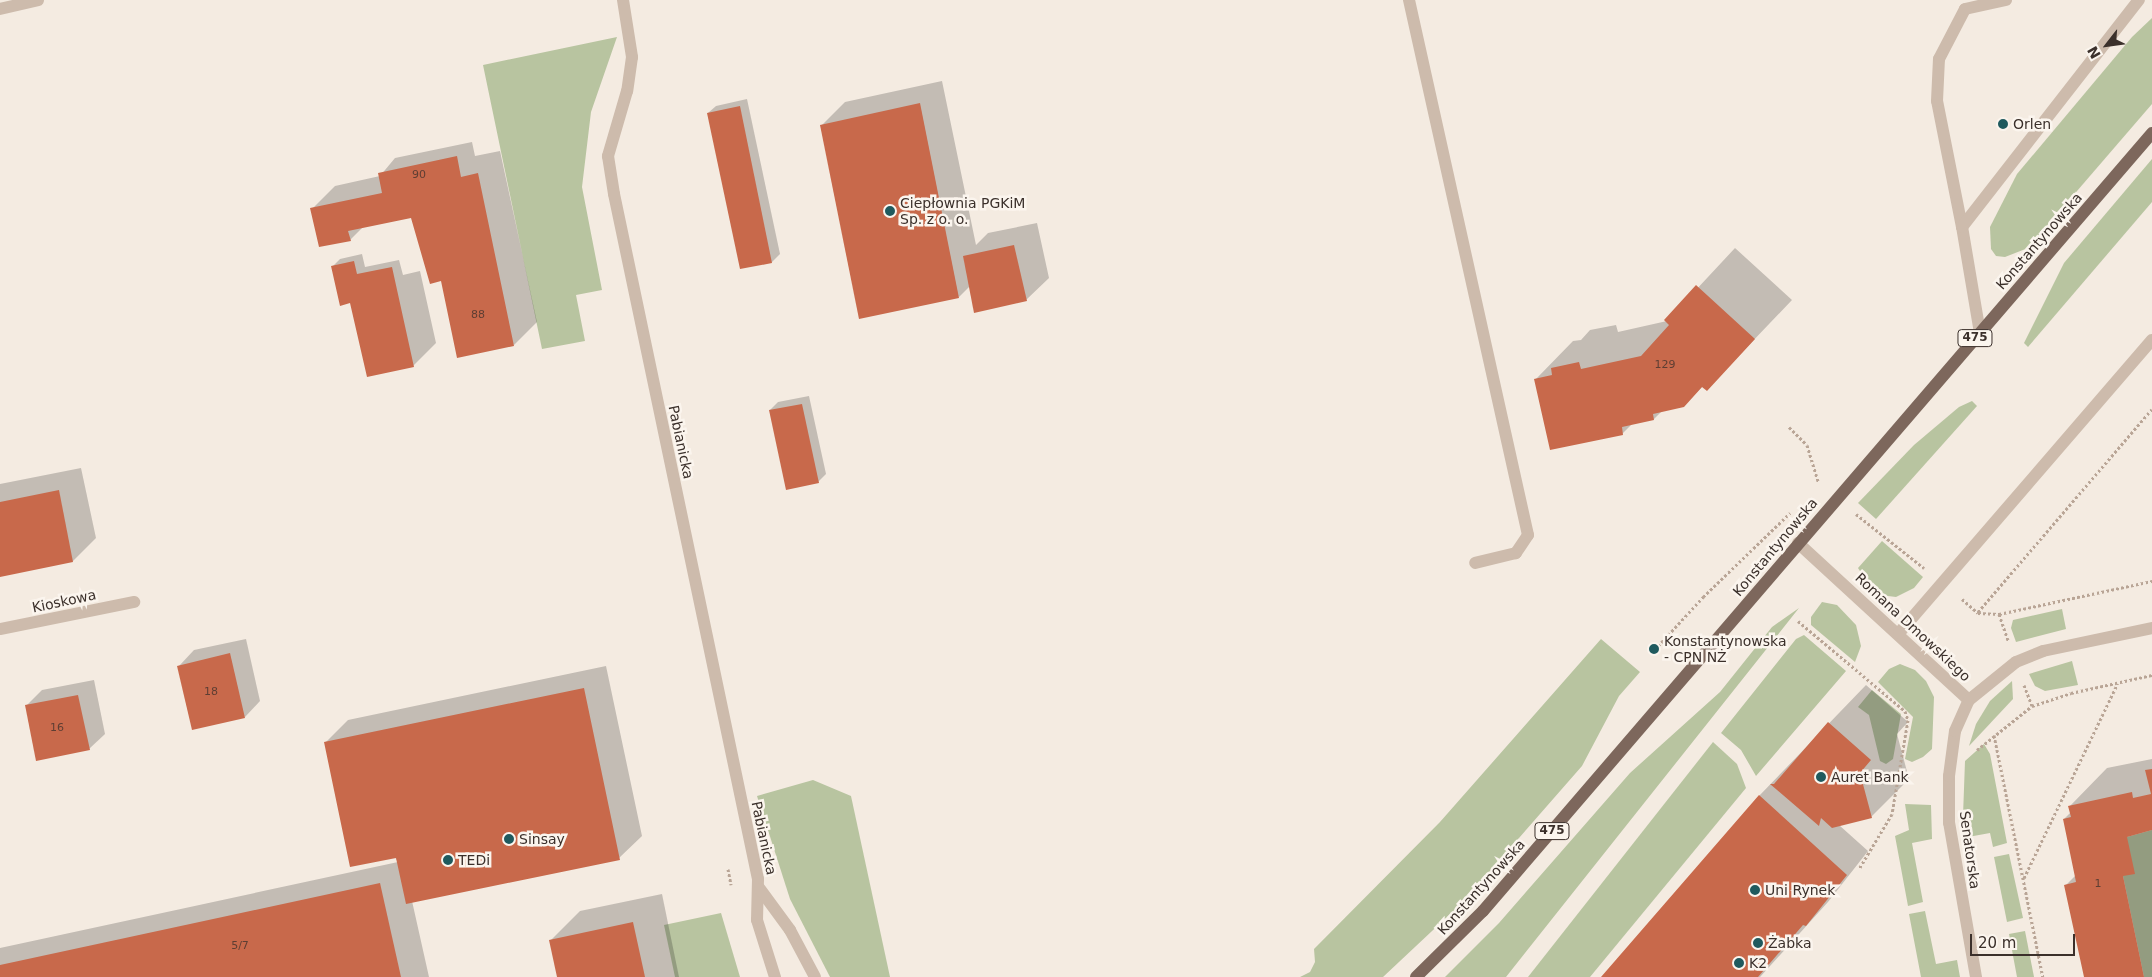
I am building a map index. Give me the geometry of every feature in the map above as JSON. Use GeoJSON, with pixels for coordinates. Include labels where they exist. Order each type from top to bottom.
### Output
{"type":"FeatureCollection","features":[{"type":"Feature","properties":{"kind":"main road","name":"Konstantynowska"},"geometry":{"type":"LineString","coordinates":[[1416,977],[1490,903],[2152,133]]}},
{"type":"Feature","properties":{"kind":"street"},"geometry":{"type":"LineString","coordinates":[[0,9],[38,0]]}},
{"type":"Feature","properties":{"kind":"street","name":"Pabianicka"},"geometry":{"type":"LineString","coordinates":[[623,0],[632,57],[627,91],[608,156],[614,194],[760,889],[757,920],[775,977]]}},
{"type":"Feature","properties":{"kind":"street"},"geometry":{"type":"LineString","coordinates":[[1409,0],[1528,535],[1516,553],[1475,563]]}},
{"type":"Feature","properties":{"kind":"street"},"geometry":{"type":"LineString","coordinates":[[1980,332],[1962,227],[1937,101],[1939,59],[1965,9],[2006,0]]}},
{"type":"Feature","properties":{"kind":"street"},"geometry":{"type":"LineString","coordinates":[[1962,227],[2139,0]]}},
{"type":"Feature","properties":{"kind":"street"},"geometry":{"type":"LineString","coordinates":[[1899,633],[2152,340]]}},
{"type":"Feature","properties":{"kind":"street","name":"Romana Dmowskiego"},"geometry":{"type":"LineString","coordinates":[[1798,543],[1899,633],[1969,700],[2002,670],[2043,651],[2152,628]]}},
{"type":"Feature","properties":{"kind":"street","name":"Kioskowa"},"geometry":{"type":"LineString","coordinates":[[0,629],[134,602]]}},
{"type":"Feature","properties":{"kind":"street","name":"Senatorska"},"geometry":{"type":"LineString","coordinates":[[1969,700],[1955,731],[1949,776],[1949,823],[1976,977]]}},
{"type":"Feature","properties":{"kind":"street","name":"Pabianicka"},"geometry":{"type":"LineString","coordinates":[[760,889],[790,930],[815,977]]}},
{"type":"Feature","properties":{"kind":"path"},"geometry":{"type":"LineString","coordinates":[[1978,613],[2152,409]]}},
{"type":"Feature","properties":{"kind":"path"},"geometry":{"type":"LineString","coordinates":[[1789,427],[1806,445],[1818,481]]}},
{"type":"Feature","properties":{"kind":"path"},"geometry":{"type":"LineString","coordinates":[[1999,614],[2151,580]]}},
{"type":"Feature","properties":{"kind":"path"},"geometry":{"type":"LineString","coordinates":[[1798,621],[1905,711],[1908,720],[1892,814],[1859,869]]}},
{"type":"Feature","properties":{"kind":"path"},"geometry":{"type":"LineString","coordinates":[[1949,776],[1994,735],[2032,706],[2118,682],[2152,675]]}},
{"type":"Feature","properties":{"kind":"path"},"geometry":{"type":"LineString","coordinates":[[2023,879],[2118,682]]}},
{"type":"Feature","properties":{"kind":"path"},"geometry":{"type":"LineString","coordinates":[[1994,735],[2043,977]]}},
{"type":"Feature","properties":{"kind":"green space"},"geometry":{"type":"Polygon","coordinates":[[[2152,18],[2152,104],[2028,248],[2005,257],[1996,256],[1991,249],[1990,227],[2017,174],[2132,37],[2152,18]]]}},
{"type":"Feature","properties":{"kind":"green space"},"geometry":{"type":"Polygon","coordinates":[[[617,37],[591,112],[582,187],[602,290],[576,295],[585,341],[542,349],[483,65],[617,37]]]}},
{"type":"Feature","properties":{"kind":"green space"},"geometry":{"type":"Polygon","coordinates":[[[2152,159],[2152,202],[2028,347],[2024,343],[2064,263],[2152,159]]]}},
{"type":"Feature","properties":{"kind":"green space"},"geometry":{"type":"Polygon","coordinates":[[[1972,401],[1977,406],[1876,519],[1858,503],[1914,445],[1959,407],[1972,401]]]}},
{"type":"Feature","properties":{"kind":"green space"},"geometry":{"type":"Polygon","coordinates":[[[1882,541],[1923,577],[1914,588],[1896,597],[1880,595],[1873,591],[1858,568],[1882,541]]]}},
{"type":"Feature","properties":{"kind":"green space"},"geometry":{"type":"Polygon","coordinates":[[[1822,602],[1837,605],[1856,625],[1861,646],[1855,662],[1811,625],[1811,617],[1822,602]]]}},
{"type":"Feature","properties":{"kind":"green space"},"geometry":{"type":"Polygon","coordinates":[[[1799,608],[1506,977],[1445,977],[1499,923],[1630,773],[1720,692],[1772,627],[1799,608]]]}},
{"type":"Feature","properties":{"kind":"green space"},"geometry":{"type":"Polygon","coordinates":[[[2062,609],[2066,629],[2016,642],[2011,628],[2013,620],[2062,609]]]}},
{"type":"Feature","properties":{"kind":"green space"},"geometry":{"type":"Polygon","coordinates":[[[1804,635],[1846,671],[1756,776],[1741,750],[1721,733],[1796,639],[1804,635]]]}},
{"type":"Feature","properties":{"kind":"green space"},"geometry":{"type":"Polygon","coordinates":[[[1601,639],[1640,672],[1619,696],[1582,766],[1464,901],[1383,977],[1300,977],[1310,972],[1315,962],[1314,949],[1440,822],[1601,639]]]}},
{"type":"Feature","properties":{"kind":"green space"},"geometry":{"type":"Polygon","coordinates":[[[2072,661],[2078,685],[2045,691],[2035,686],[2029,674],[2072,661]]]}},
{"type":"Feature","properties":{"kind":"green space"},"geometry":{"type":"Polygon","coordinates":[[[1900,664],[1915,670],[1926,681],[1934,697],[1932,749],[1923,757],[1912,762],[1905,759],[1913,717],[1878,682],[1889,669],[1900,664]]]}},
{"type":"Feature","properties":{"kind":"green space"},"geometry":{"type":"Polygon","coordinates":[[[2012,681],[2013,699],[1969,746],[1976,724],[1990,701],[2012,681]]]}},
{"type":"Feature","properties":{"kind":"green space"},"geometry":{"type":"Polygon","coordinates":[[[1872,690],[1901,714],[1893,759],[1886,764],[1880,761],[1869,715],[1858,707],[1872,690]]]}},
{"type":"Feature","properties":{"kind":"green space"},"geometry":{"type":"Polygon","coordinates":[[[1713,742],[1737,764],[1746,788],[1590,977],[1528,977],[1713,742]]]}},
{"type":"Feature","properties":{"kind":"green space"},"geometry":{"type":"Polygon","coordinates":[[[1984,744],[1990,754],[2007,843],[1993,847],[1990,833],[1968,837],[1963,816],[1965,761],[1984,744]]]}},
{"type":"Feature","properties":{"kind":"green space"},"geometry":{"type":"Polygon","coordinates":[[[813,780],[851,796],[890,977],[830,977],[790,899],[757,796],[813,780]]]}},
{"type":"Feature","properties":{"kind":"green space"},"geometry":{"type":"Polygon","coordinates":[[[1905,804],[1931,805],[1932,839],[1912,843],[1923,902],[1908,906],[1895,836],[1909,830],[1905,804]]]}},
{"type":"Feature","properties":{"kind":"green space"},"geometry":{"type":"Polygon","coordinates":[[[2152,830],[2152,977],[2144,977],[2123,876],[2127,837],[2152,830]]]}},
{"type":"Feature","properties":{"kind":"green space"},"geometry":{"type":"Polygon","coordinates":[[[2009,854],[2023,918],[2007,922],[1994,857],[2009,854]]]}},
{"type":"Feature","properties":{"kind":"green space"},"geometry":{"type":"Polygon","coordinates":[[[1925,911],[1936,964],[1957,960],[1960,977],[1921,977],[1909,914],[1925,911]]]}},
{"type":"Feature","properties":{"kind":"green space"},"geometry":{"type":"Polygon","coordinates":[[[721,913],[740,977],[675,977],[664,925],[721,913]]]}},
{"type":"Feature","properties":{"kind":"green space"},"geometry":{"type":"Polygon","coordinates":[[[2025,931],[2034,977],[2017,977],[2009,934],[2025,931]]]}},
{"type":"Feature","properties":{"kind":"building","name":"Ciepłownia PGKiM Sp. z o. o."},"geometry":{"type":"Polygon","coordinates":[[[920,103],[959,298],[859,319],[820,125],[920,103]]]}},
{"type":"Feature","properties":{"kind":"building"},"geometry":{"type":"Polygon","coordinates":[[[740,106],[772,263],[740,269],[707,113],[740,106]]]}},
{"type":"Feature","properties":{"kind":"building"},"geometry":{"type":"Polygon","coordinates":[[[457,156],[461,177],[478,173],[514,346],[457,358],[441,281],[430,284],[411,218],[348,231],[351,241],[319,247],[310,208],[382,193],[378,173],[457,156]]]}},
{"type":"Feature","properties":{"kind":"building"},"geometry":{"type":"Polygon","coordinates":[[[1014,245],[1027,301],[974,313],[963,256],[1014,245]]]}},
{"type":"Feature","properties":{"kind":"building"},"geometry":{"type":"Polygon","coordinates":[[[354,261],[357,274],[392,267],[414,367],[367,377],[350,303],[340,306],[331,266],[354,261]]]}},
{"type":"Feature","properties":{"kind":"building"},"geometry":{"type":"Polygon","coordinates":[[[1696,285],[1755,339],[1707,391],[1702,387],[1684,407],[1653,414],[1654,420],[1622,427],[1623,435],[1550,450],[1534,379],[1552,375],[1551,368],[1579,362],[1581,369],[1641,356],[1669,325],[1664,320],[1696,285]]]}},
{"type":"Feature","properties":{"kind":"building"},"geometry":{"type":"Polygon","coordinates":[[[802,404],[819,483],[786,490],[769,410],[802,404]]]}},
{"type":"Feature","properties":{"kind":"building"},"geometry":{"type":"Polygon","coordinates":[[[59,490],[73,562],[0,577],[0,502],[59,490]]]}},
{"type":"Feature","properties":{"kind":"building"},"geometry":{"type":"Polygon","coordinates":[[[230,653],[245,718],[192,730],[177,666],[230,653]]]}},
{"type":"Feature","properties":{"kind":"building"},"geometry":{"type":"Polygon","coordinates":[[[584,688],[620,860],[406,904],[396,858],[350,867],[324,742],[584,688]]]}},
{"type":"Feature","properties":{"kind":"building"},"geometry":{"type":"Polygon","coordinates":[[[78,695],[90,750],[36,761],[25,705],[78,695]]]}},
{"type":"Feature","properties":{"kind":"building","name":"Auret Bank"},"geometry":{"type":"Polygon","coordinates":[[[1828,722],[1871,760],[1860,773],[1872,818],[1832,828],[1821,818],[1819,826],[1770,784],[1774,784],[1828,722]]]}},
{"type":"Feature","properties":{"kind":"building"},"geometry":{"type":"Polygon","coordinates":[[[2152,769],[2152,830],[2127,837],[2135,874],[2123,876],[2144,977],[2084,977],[2064,885],[2076,882],[2063,819],[2071,817],[2068,806],[2132,792],[2133,798],[2151,794],[2145,770],[2152,769]]]}},
{"type":"Feature","properties":{"kind":"building","name":"Uni Rynek"},"geometry":{"type":"Polygon","coordinates":[[[1759,795],[1847,875],[1806,926],[1803,925],[1758,977],[1601,977],[1759,795]]]}},
{"type":"Feature","properties":{"kind":"building"},"geometry":{"type":"Polygon","coordinates":[[[380,883],[401,977],[0,977],[0,965],[380,883]]]}},
{"type":"Feature","properties":{"kind":"building"},"geometry":{"type":"Polygon","coordinates":[[[633,922],[645,977],[557,977],[549,940],[633,922]]]}},
{"type":"Feature","properties":{"kind":"place","name":"Orlen"},"geometry":{"type":"Point","coordinates":[2003,124]}},
{"type":"Feature","properties":{"kind":"place","name":"Ciepłownia PGKiM Sp. z o. o."},"geometry":{"type":"Point","coordinates":[890,211]}},
{"type":"Feature","properties":{"kind":"place","name":"Konstantynowska - CPN NŻ"},"geometry":{"type":"Point","coordinates":[1654,649]}},
{"type":"Feature","properties":{"kind":"place","name":"Auret Bank"},"geometry":{"type":"Point","coordinates":[1821,777]}},
{"type":"Feature","properties":{"kind":"place","name":"Sinsay"},"geometry":{"type":"Point","coordinates":[509,839]}},
{"type":"Feature","properties":{"kind":"place","name":"TEDi"},"geometry":{"type":"Point","coordinates":[448,860]}},
{"type":"Feature","properties":{"kind":"place","name":"Uni Rynek"},"geometry":{"type":"Point","coordinates":[1755,890]}},
{"type":"Feature","properties":{"kind":"place","name":"Żabka"},"geometry":{"type":"Point","coordinates":[1758,943]}},
{"type":"Feature","properties":{"kind":"place","name":"K2"},"geometry":{"type":"Point","coordinates":[1739,963]}}]}
